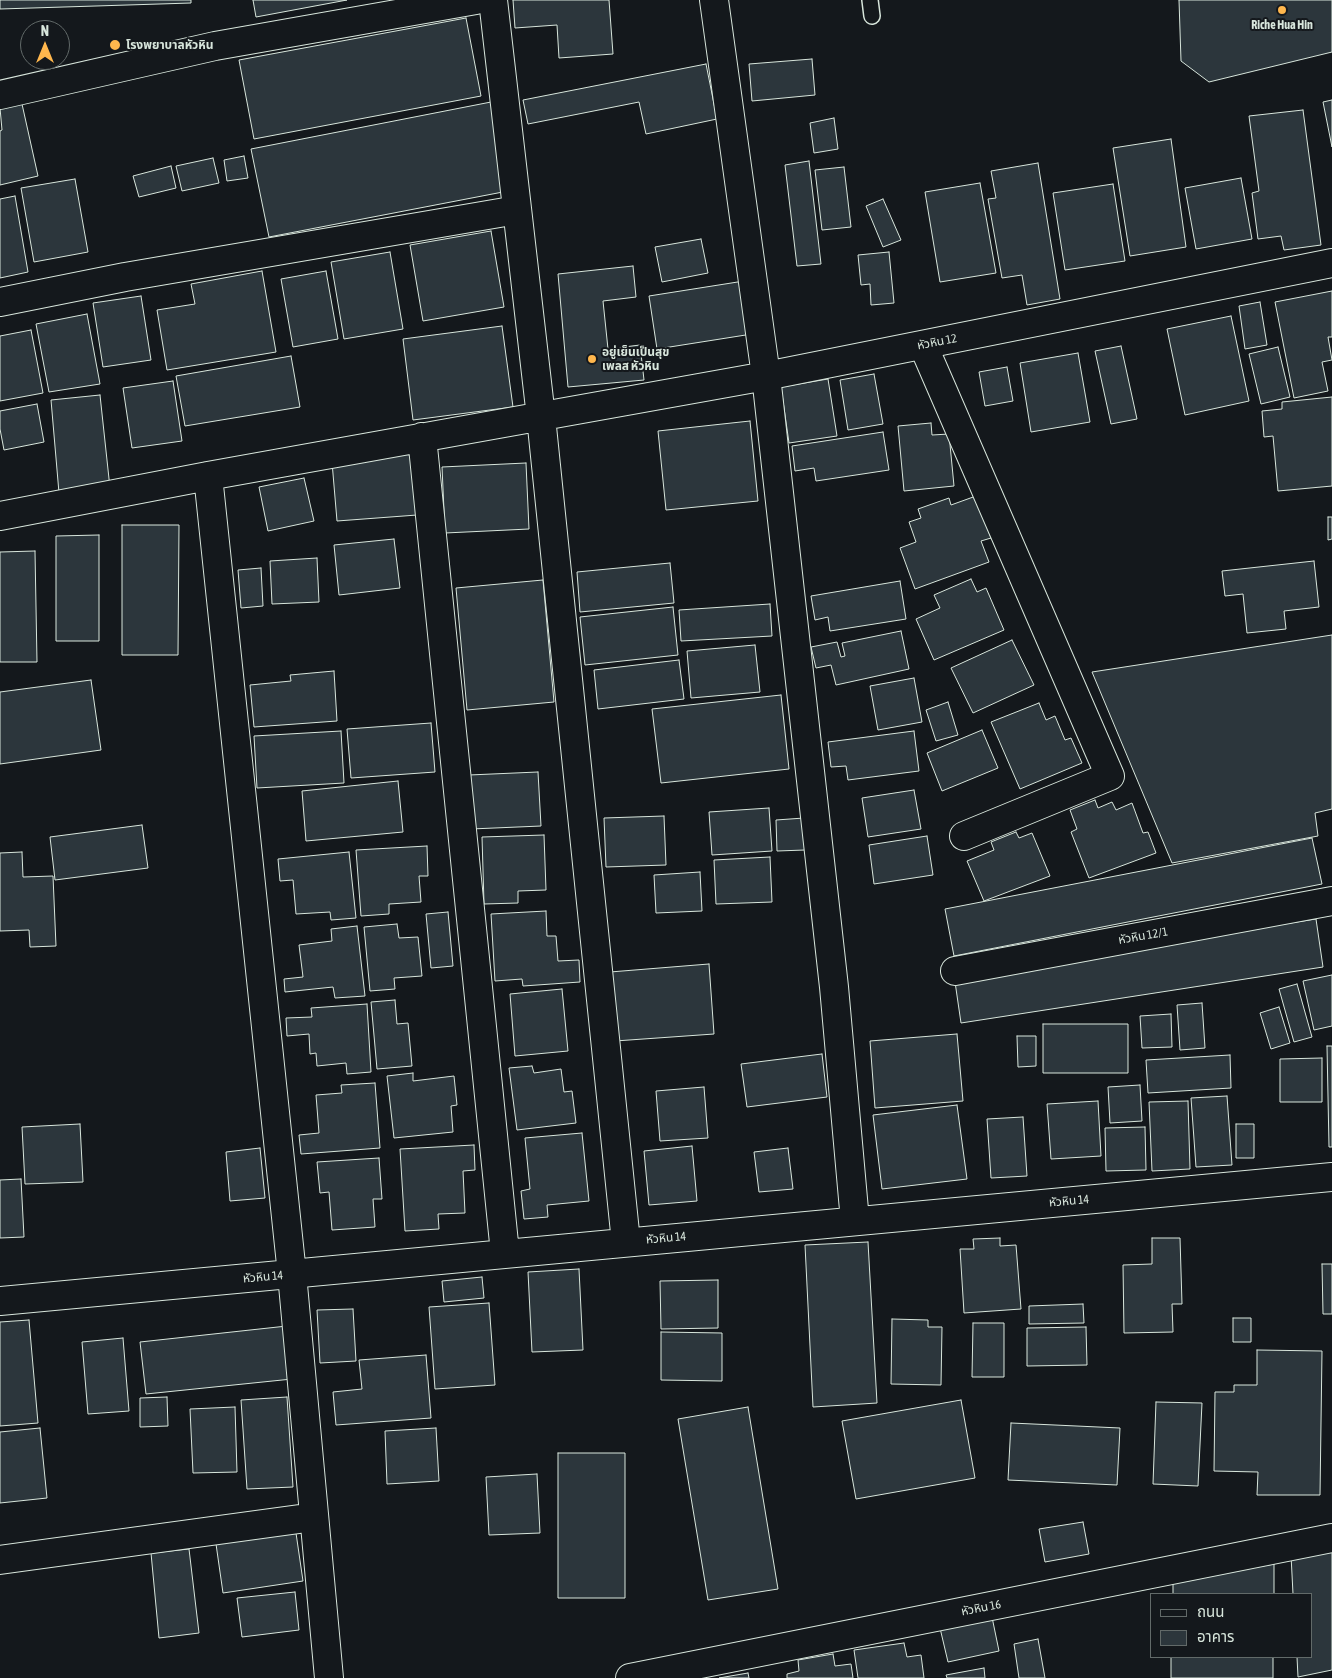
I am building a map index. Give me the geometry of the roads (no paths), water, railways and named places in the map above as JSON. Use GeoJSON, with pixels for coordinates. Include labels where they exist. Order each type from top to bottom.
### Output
{"type":"FeatureCollection","features":[{"type":"Feature","properties":{"kind":"street"},"geometry":{"type":"LineString","coordinates":[[0,95],[215,46],[476,0]]}},
{"type":"Feature","properties":{"kind":"street"},"geometry":{"type":"LineString","coordinates":[[494,0],[541,417],[626,1242]]}},
{"type":"Feature","properties":{"kind":"street"},"geometry":{"type":"LineString","coordinates":[[714,0],[766,376],[834,987],[855,1220]]}},
{"type":"Feature","properties":{"kind":"street"},"geometry":{"type":"LineString","coordinates":[[0,302],[126,277],[517,210]]}},
{"type":"Feature","properties":{"kind":"street","name":"หัวหิน 12"},"geometry":{"type":"LineString","coordinates":[[0,516],[208,476],[766,376],[1332,263]]}},
{"type":"Feature","properties":{"kind":"street"},"geometry":{"type":"LineString","coordinates":[[923,345],[1110,776],[964,836]]}},
{"type":"Feature","properties":{"kind":"street"},"geometry":{"type":"LineString","coordinates":[[422,437],[505,1253]]}},
{"type":"Feature","properties":{"kind":"street"},"geometry":{"type":"LineString","coordinates":[[208,476],[292,1274],[329,1678]]}},
{"type":"Feature","properties":{"kind":"street","name":"หัวหิน 12/1"},"geometry":{"type":"LineString","coordinates":[[955,971],[1332,901]]}},
{"type":"Feature","properties":{"kind":"street","name":"หัวหิน 14"},"geometry":{"type":"LineString","coordinates":[[0,1301],[1332,1177]]}},
{"type":"Feature","properties":{"kind":"street"},"geometry":{"type":"LineString","coordinates":[[0,1560],[314,1516]]}},
{"type":"Feature","properties":{"kind":"street","name":"หัวหิน 16"},"geometry":{"type":"LineString","coordinates":[[630,1678],[1332,1538]]}},
{"type":"Feature","properties":{"kind":"lane"},"geometry":{"type":"LineString","coordinates":[[870,0],[872,16]]}},
{"type":"Feature","properties":{"kind":"place","name":"Riche Hua Hin"},"geometry":{"type":"Point","coordinates":[1282,10]}},
{"type":"Feature","properties":{"kind":"place","name":"โรงพยาบาลหัวหิน"},"geometry":{"type":"Point","coordinates":[115,45]}},
{"type":"Feature","properties":{"kind":"place","name":"อยู่เย็นเป็นสุข เพลส หัวหิน"},"geometry":{"type":"Point","coordinates":[592,359]}}]}
